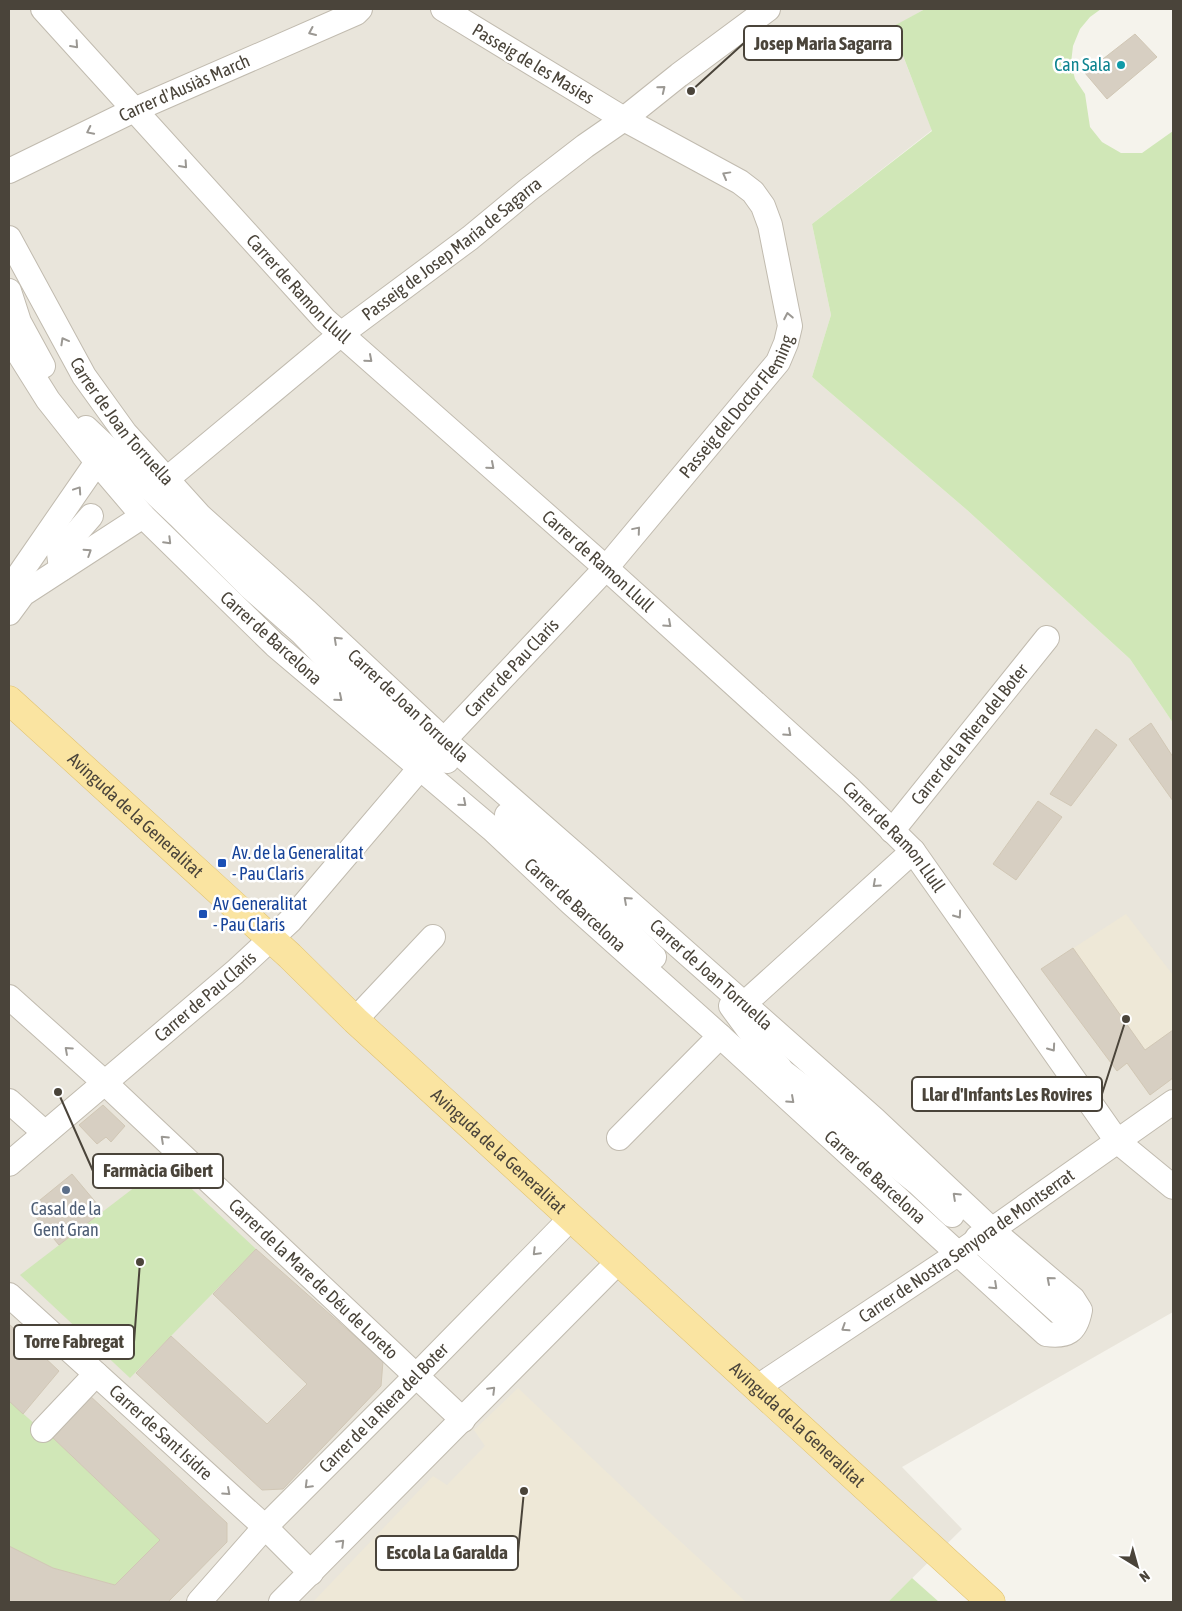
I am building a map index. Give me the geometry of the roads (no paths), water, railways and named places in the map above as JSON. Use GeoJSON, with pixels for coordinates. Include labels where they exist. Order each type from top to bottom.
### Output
{"type":"FeatureCollection","features":[{"type":"Feature","properties":{"kind":"main road","name":"Avinguda de la Generalitat"},"geometry":{"type":"LineString","coordinates":[[9,700],[272,939],[355,1020],[991,1602]]}},
{"type":"Feature","properties":{"kind":"street","name":"Carrer de Ramon Llull"},"geometry":{"type":"LineString","coordinates":[[42,9],[325,320],[606,568],[850,789],[913,851],[1117,1141],[1173,1186]]}},
{"type":"Feature","properties":{"kind":"street","name":"Passeig de les Masies"},"geometry":{"type":"LineString","coordinates":[[443,9],[624,119]]}},
{"type":"Feature","properties":{"kind":"street","name":"Passeig de Josep Maria de Sagarra"},"geometry":{"type":"LineString","coordinates":[[167,479],[341,334],[470,238],[585,146],[624,119],[679,75],[768,9]]}},
{"type":"Feature","properties":{"kind":"street","name":"Carrer d'Ausiàs March"},"geometry":{"type":"LineString","coordinates":[[9,171],[134,110],[358,11]]}},
{"type":"Feature","properties":{"kind":"street","name":"Passeig del Doctor Fleming"},"geometry":{"type":"LineString","coordinates":[[606,568],[778,362],[786,343],[790,326],[770,224],[764,206],[753,192],[740,182],[624,119]]}},
{"type":"Feature","properties":{"kind":"street","name":"Carrer de Joan Torruella"},"geometry":{"type":"LineString","coordinates":[[9,238],[84,376],[125,433],[200,516],[306,611],[433,753],[583,873],[749,1000],[874,1119],[985,1234]]}},
{"type":"Feature","properties":{"kind":"street"},"geometry":{"type":"LineString","coordinates":[[9,291],[20,322],[44,366],[86,429],[123,478],[316,654],[433,753]]}},
{"type":"Feature","properties":{"kind":"street","name":"Carrer de Barcelona"},"geometry":{"type":"LineString","coordinates":[[9,338],[48,400],[97,462],[123,478],[143,516],[275,645],[433,753],[492,829],[1046,1334],[1059,1336],[1072,1330],[1078,1320],[1080,1310],[1073,1299],[985,1234]]}},
{"type":"Feature","properties":{"kind":"street"},"geometry":{"type":"LineString","coordinates":[[12,579],[97,462]]}},
{"type":"Feature","properties":{"kind":"street"},"geometry":{"type":"LineString","coordinates":[[9,613],[23,594],[143,516]]}},
{"type":"Feature","properties":{"kind":"street"},"geometry":{"type":"LineString","coordinates":[[61,569],[59,553],[82,524]]}},
{"type":"Feature","properties":{"kind":"street","name":"Carrer de Pau Claris"},"geometry":{"type":"LineString","coordinates":[[9,1164],[272,939],[290,921],[433,753],[606,568]]}},
{"type":"Feature","properties":{"kind":"street","name":"Carrer de la Riera del Boter"},"geometry":{"type":"LineString","coordinates":[[892,831],[1047,638]]}},
{"type":"Feature","properties":{"kind":"street"},"geometry":{"type":"LineString","coordinates":[[749,1000],[913,851]]}},
{"type":"Feature","properties":{"kind":"street"},"geometry":{"type":"LineString","coordinates":[[583,873],[588,899],[750,1046],[828,1106],[868,1143],[919,1184],[985,1234],[1067,1319]]}},
{"type":"Feature","properties":{"kind":"street"},"geometry":{"type":"LineString","coordinates":[[355,1020],[433,937]]}},
{"type":"Feature","properties":{"kind":"street"},"geometry":{"type":"LineString","coordinates":[[718,989],[759,1044],[784,1073]]}},
{"type":"Feature","properties":{"kind":"street","name":"Carrer de la Mare de Déu de Loreto"},"geometry":{"type":"LineString","coordinates":[[9,997],[104,1082],[463,1420]]}},
{"type":"Feature","properties":{"kind":"street"},"geometry":{"type":"LineString","coordinates":[[619,1138],[720,1036]]}},
{"type":"Feature","properties":{"kind":"street"},"geometry":{"type":"LineString","coordinates":[[9,1101],[44,1133]]}},
{"type":"Feature","properties":{"kind":"street","name":"Carrer de Nostra Senyora de Montserrat"},"geometry":{"type":"LineString","coordinates":[[756,1388],[959,1253],[1173,1102]]}},
{"type":"Feature","properties":{"kind":"street","name":"Carrer de la Riera del Boter"},"geometry":{"type":"LineString","coordinates":[[198,1602],[265,1527],[571,1218]]}},
{"type":"Feature","properties":{"kind":"street"},"geometry":{"type":"LineString","coordinates":[[281,1602],[619,1261]]}},
{"type":"Feature","properties":{"kind":"street","name":"Carrer de Sant Isidre"},"geometry":{"type":"LineString","coordinates":[[9,1295],[265,1527],[311,1573]]}},
{"type":"Feature","properties":{"kind":"street"},"geometry":{"type":"LineString","coordinates":[[43,1430],[96,1374]]}},
{"type":"Feature","properties":{"kind":"place","name":"Can Sala"},"geometry":{"type":"Point","coordinates":[1121,65]}},
{"type":"Feature","properties":{"kind":"place","name":"Josep Maria Sagarra"},"geometry":{"type":"Point","coordinates":[691,91]}},
{"type":"Feature","properties":{"kind":"place","name":"Av. de la Generalitat - Pau Claris"},"geometry":{"type":"Point","coordinates":[222,863]}},
{"type":"Feature","properties":{"kind":"place","name":"Av Generalitat - Pau Claris"},"geometry":{"type":"Point","coordinates":[203,914]}},
{"type":"Feature","properties":{"kind":"place","name":"Llar d'Infants Les Rovires"},"geometry":{"type":"Point","coordinates":[1126,1019]}},
{"type":"Feature","properties":{"kind":"place","name":"Farmàcia Gibert"},"geometry":{"type":"Point","coordinates":[58,1092]}},
{"type":"Feature","properties":{"kind":"place","name":"Casal de la Gent Gran"},"geometry":{"type":"Point","coordinates":[66,1190]}},
{"type":"Feature","properties":{"kind":"place","name":"Torre Fabregat"},"geometry":{"type":"Point","coordinates":[140,1262]}},
{"type":"Feature","properties":{"kind":"place","name":"Escola La Garalda"},"geometry":{"type":"Point","coordinates":[524,1491]}}]}
